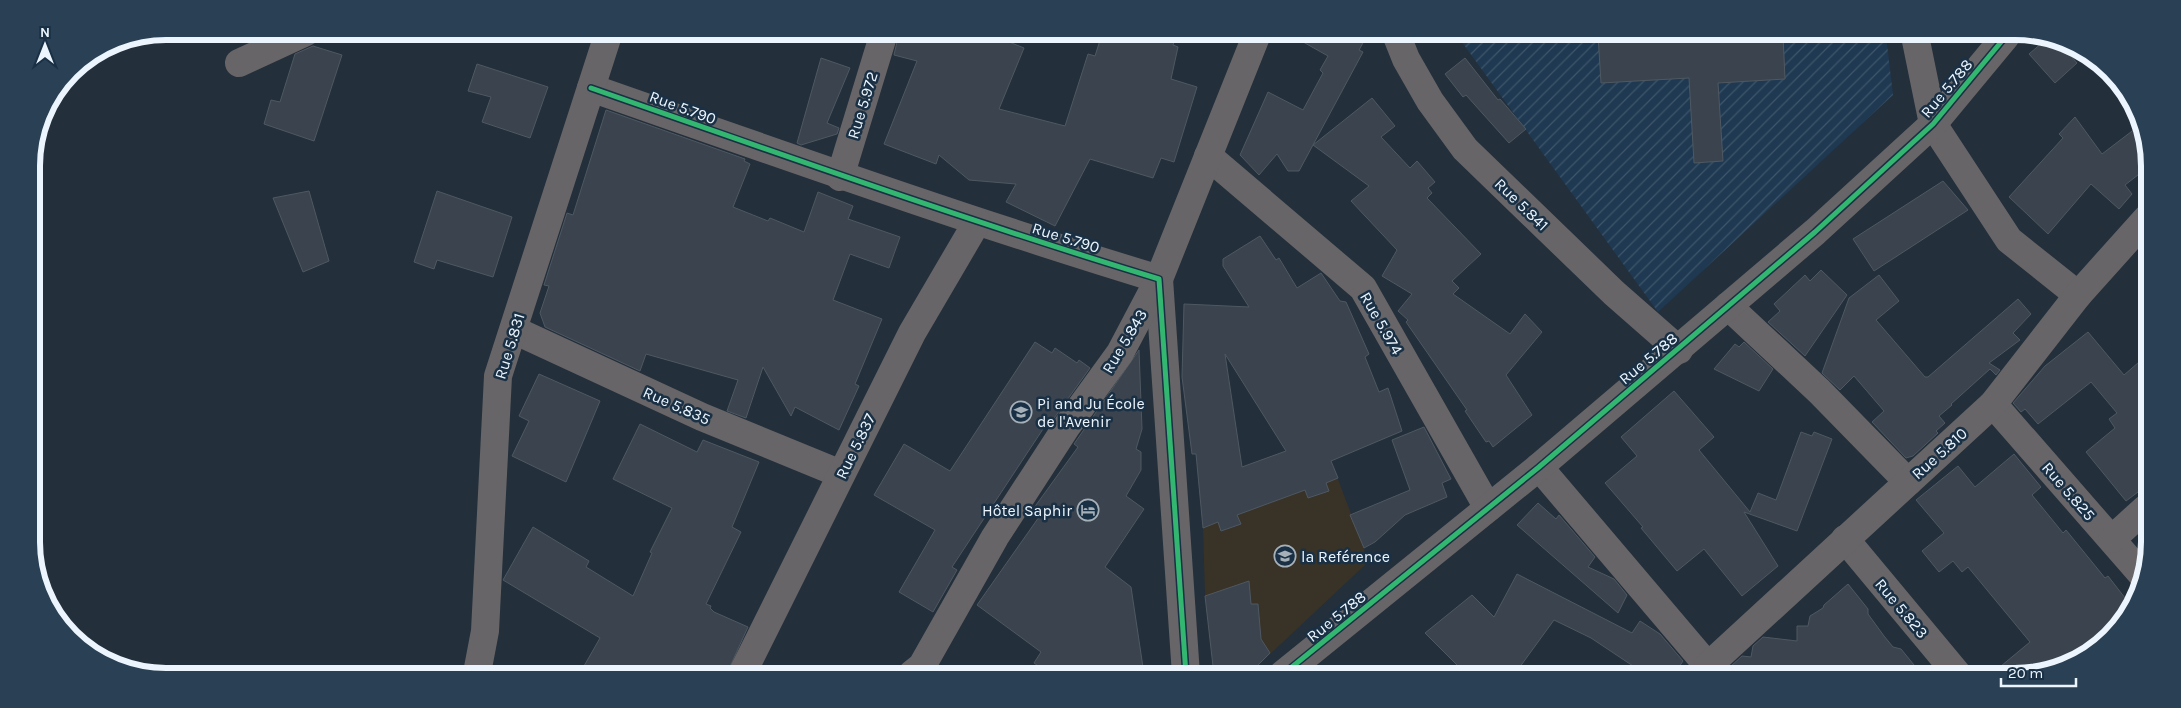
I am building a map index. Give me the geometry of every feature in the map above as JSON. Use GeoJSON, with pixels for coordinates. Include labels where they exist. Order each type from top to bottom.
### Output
{"type":"FeatureCollection","features":[{"type":"Feature","properties":{"kind":"street"},"geometry":{"type":"LineString","coordinates":[[240,63],[289,40]]}},
{"type":"Feature","properties":{"kind":"street","name":"Rue 5.831"},"geometry":{"type":"LineString","coordinates":[[478,668],[485,631],[498,376],[606,40]]}},
{"type":"Feature","properties":{"kind":"street","name":"Rue 5.972"},"geometry":{"type":"LineString","coordinates":[[840,177],[882,40]]}},
{"type":"Feature","properties":{"kind":"street","name":"Rue 5.843"},"geometry":{"type":"LineString","coordinates":[[920,668],[995,537],[1067,426],[1120,353],[1159,279],[1255,40]]}},
{"type":"Feature","properties":{"kind":"street","name":"Rue 5.841"},"geometry":{"type":"LineString","coordinates":[[1398,40],[1406,59],[1430,101],[1465,149],[1614,293],[1679,350]]}},
{"type":"Feature","properties":{"kind":"street"},"geometry":{"type":"LineString","coordinates":[[1916,40],[1933,124],[2009,240],[2078,295]]}},
{"type":"Feature","properties":{"kind":"street","name":"Rue 5.788"},"geometry":{"type":"LineString","coordinates":[[1291,668],[1539,467],[1679,350],[1815,232],[1933,124],[2003,40]]}},
{"type":"Feature","properties":{"kind":"street","name":"Rue 5.790"},"geometry":{"type":"LineString","coordinates":[[591,88],[840,177],[1159,279]]}},
{"type":"Feature","properties":{"kind":"street","name":"Rue 5.974"},"geometry":{"type":"LineString","coordinates":[[1208,156],[1363,288],[1488,508]]}},
{"type":"Feature","properties":{"kind":"street","name":"Rue 5.837"},"geometry":{"type":"LineString","coordinates":[[745,668],[778,607],[841,474],[912,333],[977,222]]}},
{"type":"Feature","properties":{"kind":"street","name":"Rue 5.810"},"geometry":{"type":"LineString","coordinates":[[1714,668],[1845,539],[1993,404],[2078,295],[2141,225]]}},
{"type":"Feature","properties":{"kind":"street"},"geometry":{"type":"LineString","coordinates":[[1159,279],[1186,668]]}},
{"type":"Feature","properties":{"kind":"street"},"geometry":{"type":"LineString","coordinates":[[1728,306],[1818,391],[1908,482]]}},
{"type":"Feature","properties":{"kind":"street","name":"Rue 5.835"},"geometry":{"type":"LineString","coordinates":[[514,330],[702,417],[841,474]]}},
{"type":"Feature","properties":{"kind":"street","name":"Rue 5.825"},"geometry":{"type":"LineString","coordinates":[[1993,404],[2138,570]]}},
{"type":"Feature","properties":{"kind":"street","name":"Rue 5.810"},"geometry":{"type":"LineString","coordinates":[[1539,467],[1708,668]]}},
{"type":"Feature","properties":{"kind":"street"},"geometry":{"type":"LineString","coordinates":[[2112,539],[2141,514]]}},
{"type":"Feature","properties":{"kind":"street","name":"Rue 5.823"},"geometry":{"type":"LineString","coordinates":[[1845,539],[1952,668]]}},
{"type":"Feature","properties":{"kind":"shaded area"},"geometry":{"type":"Polygon","coordinates":[[[1460,40],[1886,40],[1893,95],[1658,312],[1460,40]]]}},
{"type":"Feature","properties":{"kind":"shaded area","name":"la Reférence"},"geometry":{"type":"Polygon","coordinates":[[[1322,437],[1364,548],[1367,563],[1255,668],[1213,668],[1205,596],[1203,528],[1199,483],[1322,437]]]}},
{"type":"Feature","properties":{"kind":"building"},"geometry":{"type":"Polygon","coordinates":[[[897,40],[1004,40],[1024,48],[999,109],[1065,126],[1088,54],[1095,56],[1100,40],[1175,40],[1173,45],[1178,47],[1171,79],[1197,87],[1174,162],[1161,158],[1153,178],[1090,159],[1055,226],[1006,202],[1016,184],[969,180],[939,155],[936,164],[884,144],[917,61],[894,55],[897,40]]]}},
{"type":"Feature","properties":{"kind":"building"},"geometry":{"type":"Polygon","coordinates":[[[1300,40],[1365,40],[1359,50],[1363,52],[1299,171],[1288,171],[1277,154],[1259,175],[1240,155],[1268,92],[1303,110],[1323,73],[1320,70],[1328,56],[1300,40]]]}},
{"type":"Feature","properties":{"kind":"building"},"geometry":{"type":"Polygon","coordinates":[[[1598,40],[1783,40],[1785,79],[1718,83],[1723,161],[1694,163],[1689,78],[1601,83],[1598,40]]]}},
{"type":"Feature","properties":{"kind":"building"},"geometry":{"type":"Polygon","coordinates":[[[2042,43],[2067,52],[2077,63],[2055,83],[2029,54],[2042,43]]]}},
{"type":"Feature","properties":{"kind":"building"},"geometry":{"type":"Polygon","coordinates":[[[313,46],[342,55],[314,141],[264,124],[271,100],[280,102],[295,54],[313,46]]]}},
{"type":"Feature","properties":{"kind":"building"},"geometry":{"type":"Polygon","coordinates":[[[821,58],[850,68],[827,123],[839,128],[837,134],[801,145],[797,143],[821,58]]]}},
{"type":"Feature","properties":{"kind":"building"},"geometry":{"type":"Polygon","coordinates":[[[1465,58],[1498,100],[1500,99],[1526,129],[1509,143],[1466,95],[1463,97],[1445,74],[1465,58]]]}},
{"type":"Feature","properties":{"kind":"building"},"geometry":{"type":"Polygon","coordinates":[[[477,64],[548,87],[530,138],[482,122],[491,97],[468,91],[477,64]]]}},
{"type":"Feature","properties":{"kind":"building"},"geometry":{"type":"Polygon","coordinates":[[[1372,98],[1395,126],[1381,137],[1410,168],[1417,161],[1435,182],[1428,188],[1432,193],[1427,198],[1481,254],[1452,281],[1459,288],[1453,294],[1510,334],[1525,314],[1542,332],[1506,375],[1532,415],[1493,447],[1489,441],[1486,442],[1465,411],[1467,410],[1406,322],[1408,320],[1398,311],[1412,294],[1382,276],[1397,250],[1351,201],[1369,186],[1313,145],[1372,98]]]}},
{"type":"Feature","properties":{"kind":"building"},"geometry":{"type":"Polygon","coordinates":[[[606,110],[745,159],[744,161],[750,164],[733,207],[768,221],[770,218],[804,232],[818,192],[853,206],[848,219],[900,237],[889,268],[850,254],[833,300],[882,319],[855,384],[859,386],[839,430],[795,407],[791,416],[763,367],[746,418],[727,411],[738,380],[646,354],[640,371],[545,327],[540,313],[549,286],[544,285],[567,213],[573,215],[606,110]]]}},
{"type":"Feature","properties":{"kind":"building"},"geometry":{"type":"Polygon","coordinates":[[[2075,117],[2102,154],[2135,129],[2139,141],[2141,173],[2125,185],[2132,194],[2119,209],[2091,184],[2048,234],[2009,197],[2063,138],[2059,134],[2075,117]]]}},
{"type":"Feature","properties":{"kind":"building"},"geometry":{"type":"Polygon","coordinates":[[[1943,181],[1968,210],[1874,271],[1853,239],[1943,181]]]}},
{"type":"Feature","properties":{"kind":"building"},"geometry":{"type":"Polygon","coordinates":[[[309,191],[329,261],[303,272],[273,198],[309,191]]]}},
{"type":"Feature","properties":{"kind":"building"},"geometry":{"type":"Polygon","coordinates":[[[437,191],[512,217],[493,277],[437,260],[434,269],[414,262],[437,191]]]}},
{"type":"Feature","properties":{"kind":"building"},"geometry":{"type":"Polygon","coordinates":[[[1260,236],[1276,260],[1279,258],[1297,288],[1321,273],[1340,301],[1346,302],[1369,354],[1365,357],[1379,392],[1388,388],[1402,431],[1331,461],[1338,478],[1326,483],[1329,491],[1308,498],[1305,490],[1237,515],[1241,524],[1221,531],[1218,522],[1203,528],[1196,454],[1192,454],[1182,377],[1184,304],[1249,307],[1223,266],[1223,259],[1260,236]],[[1225,354],[1242,467],[1286,451],[1225,354]]]}},
{"type":"Feature","properties":{"kind":"building"},"geometry":{"type":"Polygon","coordinates":[[[1821,270],[1847,295],[1805,356],[1768,322],[1780,311],[1774,304],[1805,275],[1810,281],[1821,270]]]}},
{"type":"Feature","properties":{"kind":"building"},"geometry":{"type":"Polygon","coordinates":[[[1879,275],[1899,301],[1876,320],[1925,377],[1928,377],[2018,299],[2031,314],[2013,333],[2020,340],[1989,363],[2000,370],[1996,375],[1990,369],[1951,404],[1939,416],[1945,423],[1936,431],[1938,433],[1913,456],[1906,458],[1872,422],[1884,411],[1854,376],[1840,390],[1822,373],[1849,298],[1879,275]]]}},
{"type":"Feature","properties":{"kind":"building"},"geometry":{"type":"Polygon","coordinates":[[[2088,332],[2124,375],[2141,360],[2141,490],[2126,501],[2086,452],[2115,428],[2109,419],[2117,413],[2091,382],[2038,424],[2025,409],[2021,412],[2013,403],[2045,366],[2088,332]]]}},
{"type":"Feature","properties":{"kind":"building"},"geometry":{"type":"Polygon","coordinates":[[[1035,342],[1052,353],[1055,348],[1077,363],[1079,360],[1090,368],[1047,428],[1045,426],[952,567],[957,570],[933,612],[899,592],[935,530],[874,495],[904,444],[950,471],[1035,342]]]}},
{"type":"Feature","properties":{"kind":"building"},"geometry":{"type":"Polygon","coordinates":[[[1744,342],[1773,369],[1759,391],[1714,369],[1735,344],[1739,347],[1744,342]]]}},
{"type":"Feature","properties":{"kind":"building"},"geometry":{"type":"Polygon","coordinates":[[[1139,350],[1142,429],[1136,449],[1141,452],[1141,470],[1126,496],[1144,509],[1105,567],[1131,587],[1143,668],[1041,668],[1034,663],[1041,652],[977,605],[1039,517],[1031,512],[1078,447],[1074,444],[1139,350]]]}},
{"type":"Feature","properties":{"kind":"building"},"geometry":{"type":"Polygon","coordinates":[[[539,374],[600,401],[566,482],[512,456],[529,421],[519,416],[539,374]]]}},
{"type":"Feature","properties":{"kind":"building"},"geometry":{"type":"Polygon","coordinates":[[[1674,391],[1714,437],[1699,450],[1750,512],[1758,493],[1776,500],[1801,432],[1812,436],[1814,432],[1832,439],[1797,531],[1744,512],[1778,566],[1742,596],[1704,549],[1677,571],[1641,528],[1643,527],[1605,483],[1637,456],[1621,437],[1674,391]]]}},
{"type":"Feature","properties":{"kind":"building"},"geometry":{"type":"Polygon","coordinates":[[[640,424],[697,452],[703,440],[759,462],[732,527],[741,532],[706,604],[711,606],[710,608],[714,612],[748,627],[729,668],[583,668],[600,638],[503,580],[533,527],[589,561],[586,567],[633,596],[652,553],[650,552],[672,508],[613,479],[640,424]]]}},
{"type":"Feature","properties":{"kind":"building"},"geometry":{"type":"Polygon","coordinates":[[[1424,427],[1451,479],[1442,483],[1447,497],[1405,515],[1375,542],[1364,548],[1350,515],[1410,490],[1392,440],[1424,427]]]}},
{"type":"Feature","properties":{"kind":"building"},"geometry":{"type":"Polygon","coordinates":[[[2014,454],[2041,487],[2032,495],[2063,533],[2066,530],[2105,578],[2108,576],[2127,600],[2110,625],[2092,642],[2078,651],[2048,664],[2024,668],[1999,668],[2030,642],[1968,567],[1962,572],[1953,561],[1939,572],[1922,551],[1944,533],[1916,500],[1958,466],[1975,487],[2014,454]]]}},
{"type":"Feature","properties":{"kind":"building"},"geometry":{"type":"Polygon","coordinates":[[[1538,503],[1556,519],[1559,515],[1595,557],[1588,567],[1614,579],[1627,595],[1618,613],[1517,525],[1538,503]]]}},
{"type":"Feature","properties":{"kind":"building"},"geometry":{"type":"Polygon","coordinates":[[[1517,574],[1632,633],[1640,621],[1660,634],[1683,661],[1678,668],[1636,668],[1591,638],[1554,620],[1519,668],[1460,668],[1425,633],[1472,595],[1494,617],[1517,574]]]}},
{"type":"Feature","properties":{"kind":"building"},"geometry":{"type":"Polygon","coordinates":[[[1249,581],[1251,604],[1258,604],[1261,639],[1270,653],[1255,668],[1213,668],[1205,596],[1249,581]]]}},
{"type":"Feature","properties":{"kind":"building"},"geometry":{"type":"Polygon","coordinates":[[[1848,584],[1868,609],[1868,614],[1884,636],[1893,647],[1901,649],[1916,668],[1730,668],[1742,656],[1751,657],[1753,646],[1763,637],[1797,641],[1797,626],[1808,626],[1810,616],[1823,608],[1848,584]]]}},
{"type":"Feature","properties":{"kind":"cycle path"},"geometry":{"type":"LineString","coordinates":[[1291,668],[1539,467],[1815,232],[1933,124],[2003,40]]}},
{"type":"Feature","properties":{"kind":"cycle path"},"geometry":{"type":"LineString","coordinates":[[591,88],[945,210],[1159,279],[1186,668]]}},
{"type":"Feature","properties":{"kind":"place","name":"Pi and Ju École de l'Avenir"},"geometry":{"type":"Point","coordinates":[1021,412]}},
{"type":"Feature","properties":{"kind":"place","name":"Hôtel Saphir"},"geometry":{"type":"Point","coordinates":[1088,510]}},
{"type":"Feature","properties":{"kind":"place","name":"la Reférence"},"geometry":{"type":"Point","coordinates":[1285,556]}}]}
